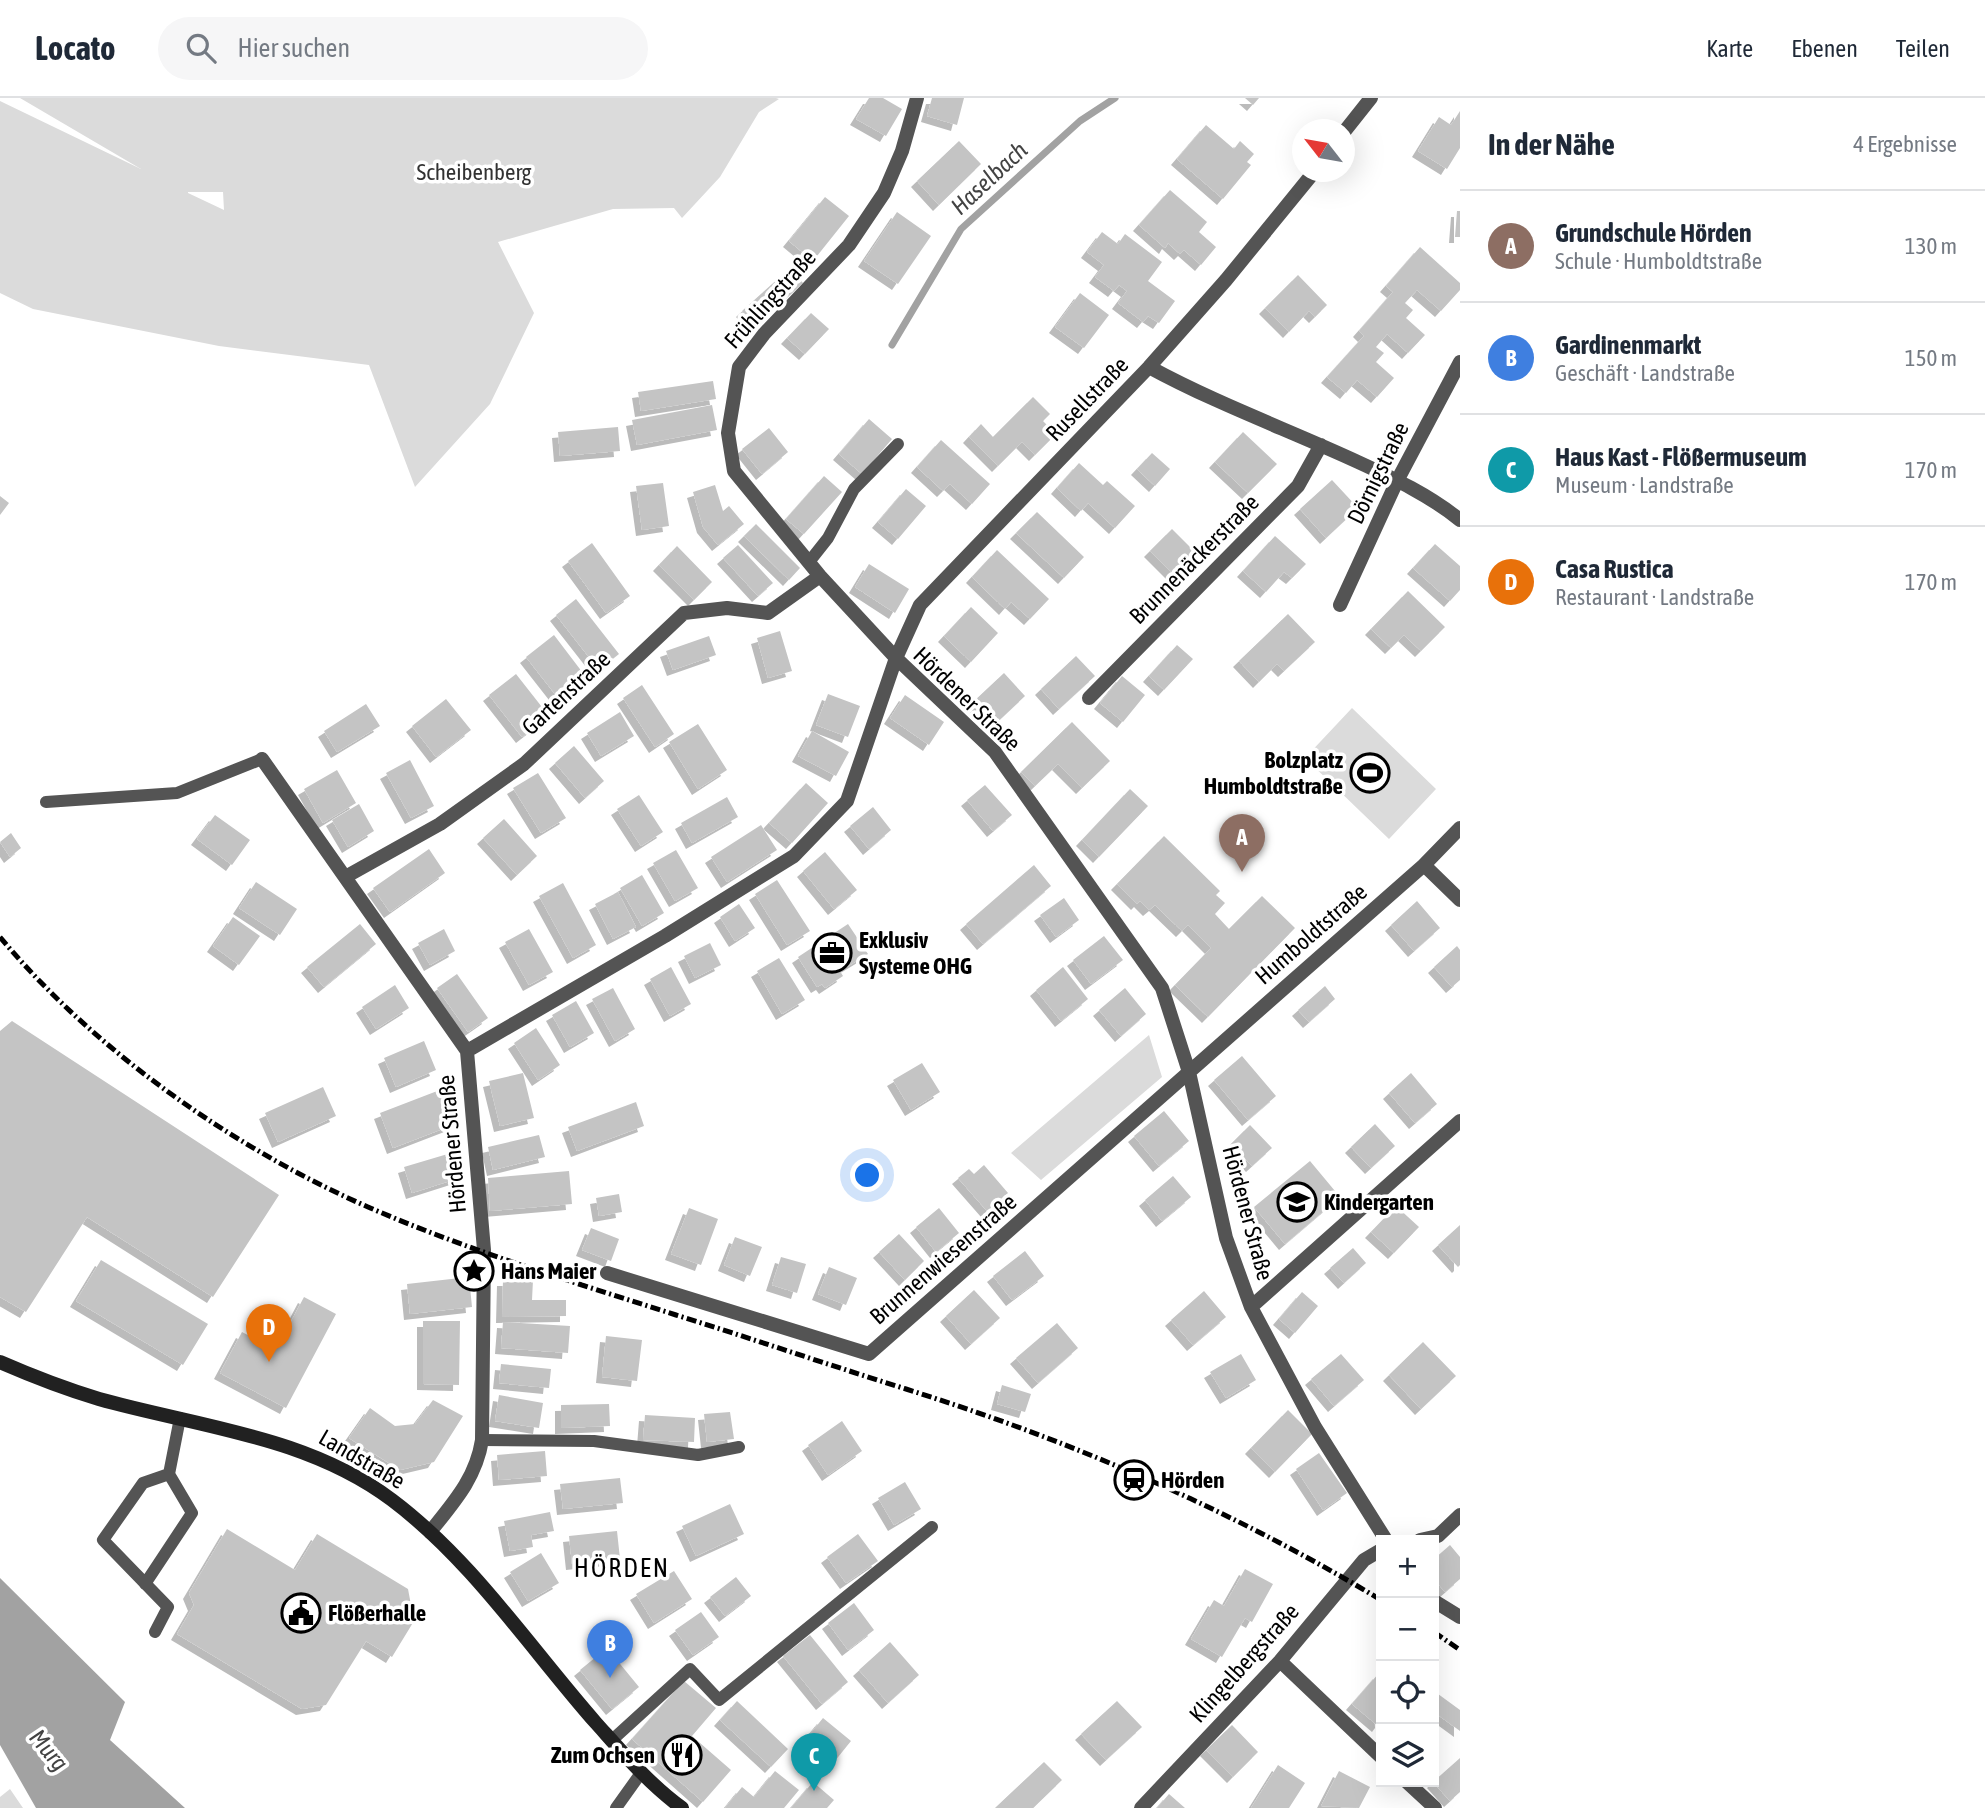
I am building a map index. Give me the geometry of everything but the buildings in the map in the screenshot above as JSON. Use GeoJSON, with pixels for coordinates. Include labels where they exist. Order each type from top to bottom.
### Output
{"type":"FeatureCollection","features":[{"type":"Feature","properties":{"kind":"street","name":"Frühlingstraße"},"geometry":{"type":"LineString","coordinates":[[896,658],[820,576],[734,471],[728,433],[739,367],[764,334],[849,246],[884,193],[902,150],[917,98]]}},
{"type":"Feature","properties":{"kind":"street"},"geometry":{"type":"LineString","coordinates":[[1355,119],[1371,98]]}},
{"type":"Feature","properties":{"kind":"street","name":"Rusellstraße"},"geometry":{"type":"LineString","coordinates":[[896,658],[920,605],[1149,367],[1226,280],[1306,182]]}},
{"type":"Feature","properties":{"kind":"street","name":"Dörnigstraße"},"geometry":{"type":"LineString","coordinates":[[1340,605],[1397,481],[1460,362]]}},
{"type":"Feature","properties":{"kind":"street"},"geometry":{"type":"LineString","coordinates":[[1149,367],[1187,387],[1321,445],[1435,499],[1460,520]]}},
{"type":"Feature","properties":{"kind":"street","name":"Brunnenäckerstraße"},"geometry":{"type":"LineString","coordinates":[[1089,698],[1298,486],[1321,445]]}},
{"type":"Feature","properties":{"kind":"street","name":"Gartenstraße"},"geometry":{"type":"LineString","coordinates":[[347,876],[440,824],[524,764],[684,613],[727,608],[768,613],[820,576]]}},
{"type":"Feature","properties":{"kind":"street","name":"Hördener Straße"},"geometry":{"type":"LineString","coordinates":[[430,1532],[466,1487],[478,1463],[482,1440],[484,1250],[467,1051],[665,936],[794,856],[847,801],[896,658],[995,752],[1162,988],[1189,1073],[1226,1238],[1251,1307],[1315,1427],[1383,1535]]}},
{"type":"Feature","properties":{"kind":"street"},"geometry":{"type":"LineString","coordinates":[[262,759],[347,876],[467,1051]]}},
{"type":"Feature","properties":{"kind":"street","name":"Humboldtstraße"},"geometry":{"type":"LineString","coordinates":[[1189,1073],[1424,865],[1460,828]]}},
{"type":"Feature","properties":{"kind":"street"},"geometry":{"type":"LineString","coordinates":[[1424,865],[1460,900]]}},
{"type":"Feature","properties":{"kind":"street","name":"Brunnenwiesenstraße"},"geometry":{"type":"LineString","coordinates":[[607,1273],[869,1354],[1189,1073]]}},
{"type":"Feature","properties":{"kind":"street"},"geometry":{"type":"LineString","coordinates":[[1251,1307],[1460,1121]]}},
{"type":"Feature","properties":{"kind":"street","name":"Landstraße"},"geometry":{"type":"LineString","coordinates":[[0,1362],[98,1398],[300,1450],[346,1471],[391,1499],[430,1532],[640,1773],[682,1808]]}},
{"type":"Feature","properties":{"kind":"street"},"geometry":{"type":"LineString","coordinates":[[1439,1535],[1460,1515]]}},
{"type":"Feature","properties":{"kind":"street","name":"Klingelbergstraße"},"geometry":{"type":"LineString","coordinates":[[1141,1808],[1280,1661],[1364,1560],[1376,1553]]}},
{"type":"Feature","properties":{"kind":"street"},"geometry":{"type":"LineString","coordinates":[[1439,1604],[1460,1617]]}},
{"type":"Feature","properties":{"kind":"street"},"geometry":{"type":"LineString","coordinates":[[1280,1661],[1376,1752]]}},
{"type":"Feature","properties":{"kind":"street"},"geometry":{"type":"LineString","coordinates":[[1412,1787],[1435,1808]]}},
{"type":"Feature","properties":{"kind":"lane"},"geometry":{"type":"LineString","coordinates":[[809,562],[828,538],[854,489],[898,444]]}},
{"type":"Feature","properties":{"kind":"lane"},"geometry":{"type":"LineString","coordinates":[[46,802],[177,793],[262,759]]}},
{"type":"Feature","properties":{"kind":"lane"},"geometry":{"type":"LineString","coordinates":[[145,1584],[192,1513],[169,1474],[180,1418]]}},
{"type":"Feature","properties":{"kind":"lane"},"geometry":{"type":"LineString","coordinates":[[482,1440],[594,1441],[698,1455],[739,1447]]}},
{"type":"Feature","properties":{"kind":"lane"},"geometry":{"type":"LineString","coordinates":[[155,1632],[168,1607],[103,1540],[143,1483],[169,1474]]}},
{"type":"Feature","properties":{"kind":"lane"},"geometry":{"type":"LineString","coordinates":[[611,1741],[690,1669],[719,1700],[932,1527]]}},
{"type":"Feature","properties":{"kind":"lane"},"geometry":{"type":"LineString","coordinates":[[616,1808],[640,1773]]}},
{"type":"Feature","properties":{"kind":"green space","name":"Scheibenberg"},"geometry":{"type":"Polygon","coordinates":[[[20,98],[779,99],[759,112],[720,177],[682,218],[674,208],[613,209],[498,242],[534,313],[490,404],[415,487],[369,365],[219,346],[33,309],[0,293],[0,101],[141,169],[20,98]],[[188,192],[188,193],[224,210],[223,192],[188,192]]]}},
{"type":"Feature","properties":{"kind":"green space","name":"Bolzplatz Humboldtstraße"},"geometry":{"type":"Polygon","coordinates":[[[1352,708],[1436,789],[1389,839],[1305,758],[1352,708]]]}},
{"type":"Feature","properties":{"kind":"green space"},"geometry":{"type":"Polygon","coordinates":[[[1149,1035],[1162,1077],[1041,1180],[1011,1153],[1149,1035]]]}},
{"type":"Feature","properties":{"kind":"green space"},"geometry":{"type":"Polygon","coordinates":[[[10,1789],[23,1808],[0,1808],[0,1797],[10,1789]]]}},
{"type":"Feature","properties":{"kind":"water","name":"Murg"},"geometry":{"type":"Polygon","coordinates":[[[0,1578],[125,1702],[110,1740],[185,1808],[36,1808],[0,1745],[0,1578]]]}},
{"type":"Feature","properties":{"kind":"waterway","name":"Haselbach"},"geometry":{"type":"LineString","coordinates":[[892,345],[961,229],[1080,121],[1115,98]]}},
{"type":"Feature","properties":{"kind":"railway"},"geometry":{"type":"LineString","coordinates":[[0,937],[37,979],[122,1057],[217,1125],[317,1183],[405,1223],[559,1278],[1029,1431],[1209,1507],[1325,1567],[1378,1598]]}},
{"type":"Feature","properties":{"kind":"railway"},"geometry":{"type":"LineString","coordinates":[[1439,1635],[1460,1650]]}},
{"type":"Feature","properties":{"kind":"place","name":"Bolzplatz Humboldtstraße"},"geometry":{"type":"Point","coordinates":[1370,773]}},
{"type":"Feature","properties":{"kind":"place","name":"Grundschule Hörden"},"geometry":{"type":"Point","coordinates":[1242,872]}},
{"type":"Feature","properties":{"kind":"place","name":"Exklusiv Systeme OHG"},"geometry":{"type":"Point","coordinates":[832,953]}},
{"type":"Feature","properties":{"kind":"place","name":"Kindergarten"},"geometry":{"type":"Point","coordinates":[1297,1202]}},
{"type":"Feature","properties":{"kind":"place","name":"Hans Maier"},"geometry":{"type":"Point","coordinates":[474,1271]}},
{"type":"Feature","properties":{"kind":"place","name":"Casa Rustica"},"geometry":{"type":"Point","coordinates":[269,1362]}},
{"type":"Feature","properties":{"kind":"place","name":"Hörden"},"geometry":{"type":"Point","coordinates":[1134,1480]}},
{"type":"Feature","properties":{"kind":"place","name":"Flößerhalle"},"geometry":{"type":"Point","coordinates":[301,1613]}},
{"type":"Feature","properties":{"kind":"place","name":"Gardinenmarkt"},"geometry":{"type":"Point","coordinates":[610,1678]}},
{"type":"Feature","properties":{"kind":"place","name":"Zum Ochsen"},"geometry":{"type":"Point","coordinates":[682,1755]}},
{"type":"Feature","properties":{"kind":"place","name":"Haus Kast - Flößermuseum"},"geometry":{"type":"Point","coordinates":[814,1791]}},
{"type":"Feature","properties":{"kind":"district","name":"HÖRDEN"},"geometry":{"type":"Point","coordinates":[622,1568]}}]}
